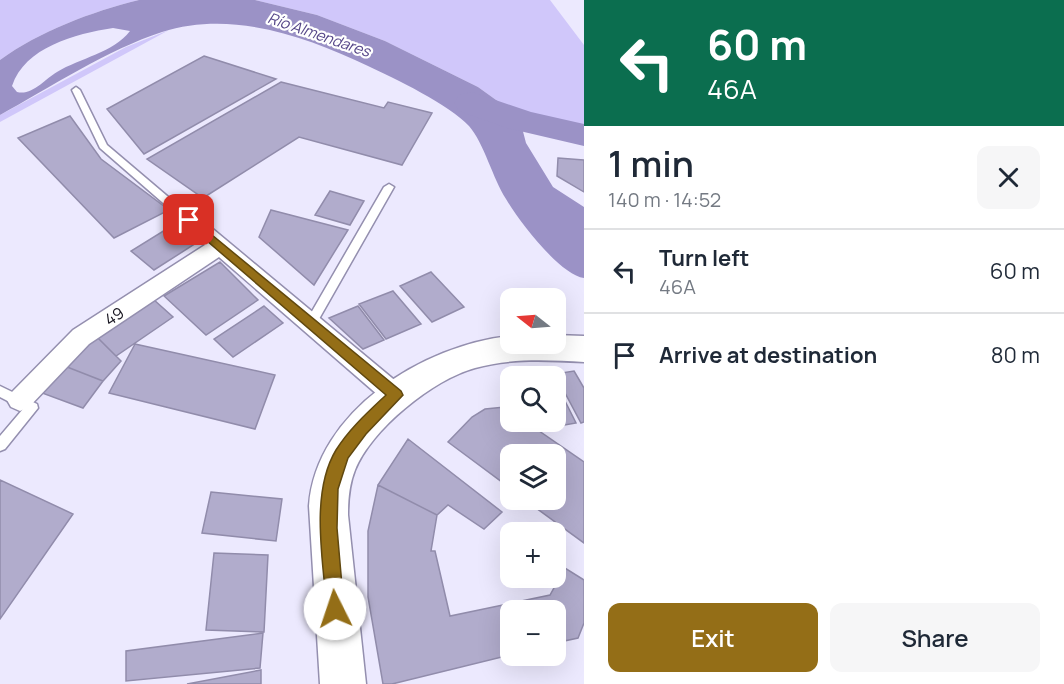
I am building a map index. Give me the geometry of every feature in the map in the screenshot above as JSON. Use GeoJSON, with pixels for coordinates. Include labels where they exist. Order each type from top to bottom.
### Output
{"type":"FeatureCollection","features":[{"type":"Feature","properties":{"kind":"main road"},"geometry":{"type":"LineString","coordinates":[[343,684],[329,528],[330,489],[342,455],[360,429],[411,382],[474,354],[511,348],[584,349]]}},
{"type":"Feature","properties":{"kind":"street"},"geometry":{"type":"LineString","coordinates":[[189,220],[395,395]]}},
{"type":"Feature","properties":{"kind":"street","name":"49"},"geometry":{"type":"LineString","coordinates":[[10,396],[81,337],[220,246]]}},
{"type":"Feature","properties":{"kind":"lane"},"geometry":{"type":"LineString","coordinates":[[76,90],[103,146],[189,220]]}},
{"type":"Feature","properties":{"kind":"lane"},"geometry":{"type":"LineString","coordinates":[[311,323],[389,187]]}},
{"type":"Feature","properties":{"kind":"lane"},"geometry":{"type":"LineString","coordinates":[[0,445],[32,408],[10,396]]}},
{"type":"Feature","properties":{"kind":"shaded area"},"geometry":{"type":"Polygon","coordinates":[[[0,0],[139,0],[103,10],[49,31],[0,60],[0,0]]]}},
{"type":"Feature","properties":{"kind":"shaded area"},"geometry":{"type":"Polygon","coordinates":[[[255,0],[550,0],[584,45],[584,128],[510,110],[478,87],[385,41],[317,15],[255,0]]]}},
{"type":"Feature","properties":{"kind":"shaded area"},"geometry":{"type":"Polygon","coordinates":[[[169,30],[0,122],[0,115],[126,47],[169,30]]]}},
{"type":"Feature","properties":{"kind":"water","name":"Río Almendares"},"geometry":{"type":"Polygon","coordinates":[[[139,0],[255,0],[317,15],[385,41],[478,87],[520,120],[526,143],[553,187],[584,207],[584,278],[574,275],[563,267],[540,245],[501,191],[474,133],[460,118],[436,101],[392,77],[294,36],[241,25],[215,24],[188,26],[162,32],[121,48],[0,115],[0,60],[49,31],[139,0]],[[113,28],[83,34],[53,45],[28,61],[12,86],[17,92],[28,92],[66,67],[115,45],[130,31],[113,28]]]}},
{"type":"Feature","properties":{"kind":"building"},"geometry":{"type":"Polygon","coordinates":[[[204,56],[276,79],[144,154],[107,109],[204,56]]]}},
{"type":"Feature","properties":{"kind":"building"},"geometry":{"type":"Polygon","coordinates":[[[281,82],[384,108],[388,102],[432,113],[402,165],[299,137],[203,198],[147,159],[281,82]]]}},
{"type":"Feature","properties":{"kind":"building"},"geometry":{"type":"Polygon","coordinates":[[[70,116],[101,159],[169,210],[114,238],[18,138],[70,116]]]}},
{"type":"Feature","properties":{"kind":"building"},"geometry":{"type":"Polygon","coordinates":[[[558,158],[584,160],[584,192],[557,176],[558,158]]]}},
{"type":"Feature","properties":{"kind":"building"},"geometry":{"type":"Polygon","coordinates":[[[330,191],[364,201],[350,225],[315,215],[330,191]]]}},
{"type":"Feature","properties":{"kind":"building"},"geometry":{"type":"Polygon","coordinates":[[[271,210],[348,230],[314,285],[259,237],[271,210]]]}},
{"type":"Feature","properties":{"kind":"building"},"geometry":{"type":"Polygon","coordinates":[[[178,222],[201,240],[154,270],[131,251],[178,222]]]}},
{"type":"Feature","properties":{"kind":"building"},"geometry":{"type":"Polygon","coordinates":[[[220,262],[258,300],[206,335],[164,296],[220,262]]]}},
{"type":"Feature","properties":{"kind":"building"},"geometry":{"type":"Polygon","coordinates":[[[431,272],[464,307],[432,322],[400,286],[431,272]]]}},
{"type":"Feature","properties":{"kind":"building"},"geometry":{"type":"Polygon","coordinates":[[[393,291],[421,324],[386,339],[359,304],[393,291]]]}},
{"type":"Feature","properties":{"kind":"building"},"geometry":{"type":"Polygon","coordinates":[[[153,299],[173,317],[116,356],[96,336],[153,299]]]}},
{"type":"Feature","properties":{"kind":"building"},"geometry":{"type":"Polygon","coordinates":[[[264,306],[283,323],[233,357],[214,339],[264,306]]]}},
{"type":"Feature","properties":{"kind":"building"},"geometry":{"type":"Polygon","coordinates":[[[358,306],[384,340],[363,349],[329,318],[358,306]]]}},
{"type":"Feature","properties":{"kind":"building"},"geometry":{"type":"Polygon","coordinates":[[[96,336],[121,361],[103,381],[62,365],[96,336]]]}},
{"type":"Feature","properties":{"kind":"building"},"geometry":{"type":"Polygon","coordinates":[[[135,344],[275,375],[255,429],[109,393],[135,344]]]}},
{"type":"Feature","properties":{"kind":"building"},"geometry":{"type":"Polygon","coordinates":[[[62,365],[103,381],[83,408],[42,393],[62,365]]]}},
{"type":"Feature","properties":{"kind":"building"},"geometry":{"type":"Polygon","coordinates":[[[574,371],[584,388],[584,422],[581,423],[566,395],[566,372],[574,371]]]}},
{"type":"Feature","properties":{"kind":"building"},"geometry":{"type":"Polygon","coordinates":[[[566,403],[576,423],[566,425],[566,403]]]}},
{"type":"Feature","properties":{"kind":"building"},"geometry":{"type":"Polygon","coordinates":[[[500,408],[500,432],[540,432],[558,444],[500,444],[500,481],[448,442],[472,417],[485,409],[500,408]]]}},
{"type":"Feature","properties":{"kind":"building"},"geometry":{"type":"Polygon","coordinates":[[[408,439],[502,512],[484,529],[448,505],[437,515],[378,485],[408,439]]]}},
{"type":"Feature","properties":{"kind":"building"},"geometry":{"type":"Polygon","coordinates":[[[566,450],[584,462],[584,543],[566,530],[566,522],[555,522],[539,510],[566,510],[566,450]]]}},
{"type":"Feature","properties":{"kind":"building"},"geometry":{"type":"Polygon","coordinates":[[[0,480],[73,514],[0,619],[0,480]]]}},
{"type":"Feature","properties":{"kind":"building"},"geometry":{"type":"Polygon","coordinates":[[[378,485],[437,515],[431,551],[435,551],[450,616],[500,606],[500,657],[392,684],[383,684],[368,597],[368,531],[378,485]]]}},
{"type":"Feature","properties":{"kind":"building"},"geometry":{"type":"Polygon","coordinates":[[[211,492],[282,499],[276,541],[202,533],[211,492]]]}},
{"type":"Feature","properties":{"kind":"building"},"geometry":{"type":"Polygon","coordinates":[[[214,553],[268,555],[264,632],[206,630],[214,553]]]}},
{"type":"Feature","properties":{"kind":"building"},"geometry":{"type":"Polygon","coordinates":[[[566,569],[584,580],[584,623],[578,638],[566,641],[566,600],[526,600],[550,595],[554,588],[566,588],[566,569]]]}},
{"type":"Feature","properties":{"kind":"building"},"geometry":{"type":"Polygon","coordinates":[[[263,633],[260,668],[126,681],[126,651],[263,633]]]}},
{"type":"Feature","properties":{"kind":"building"},"geometry":{"type":"Polygon","coordinates":[[[261,670],[261,684],[187,684],[261,670]]]}},
{"type":"Feature","properties":{"kind":"waterway"},"geometry":{"type":"LineString","coordinates":[[472,103],[520,120],[584,135]]}},
{"type":"Feature","properties":{"kind":"route"},"geometry":{"type":"LineString","coordinates":[[189,220],[395,395],[360,429],[342,455],[330,489],[329,528],[335,609]]}}]}
